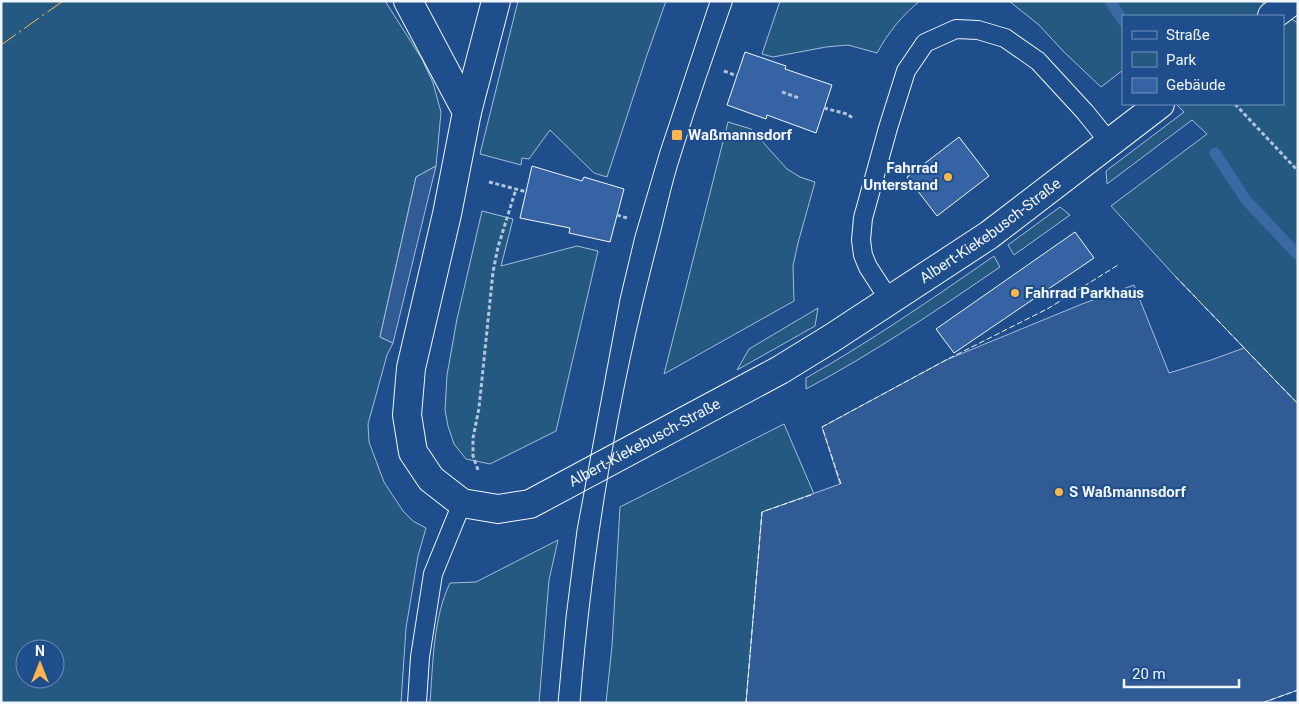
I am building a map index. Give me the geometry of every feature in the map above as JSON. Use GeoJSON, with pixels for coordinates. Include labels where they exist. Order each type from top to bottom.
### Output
{"type":"FeatureCollection","features":[{"type":"Feature","properties":{"kind":"street"},"geometry":{"type":"LineString","coordinates":[[408,1],[467,112]]}},
{"type":"Feature","properties":{"kind":"street","name":"Albert-Kiekebusch-Straße"},"geometry":{"type":"LineString","coordinates":[[496,1],[467,112],[411,368],[407,415],[413,452],[431,479],[462,503],[498,509],[530,504],[780,370],[890,301],[989,235],[1159,105]]}},
{"type":"Feature","properties":{"kind":"street"},"geometry":{"type":"LineString","coordinates":[[1273,15],[1292,1]]}},
{"type":"Feature","properties":{"kind":"lane"},"geometry":{"type":"LineString","coordinates":[[890,301],[868,267],[863,254],[861,240],[863,218],[906,71],[925,43],[956,29],[978,30],[1005,38],[1038,61],[1086,112],[1110,143]]}},
{"type":"Feature","properties":{"kind":"lane"},"geometry":{"type":"LineString","coordinates":[[417,703],[420,657],[433,574],[462,503]]}},
{"type":"Feature","properties":{"kind":"path"},"geometry":{"type":"LineString","coordinates":[[724,71],[737,76]]}},
{"type":"Feature","properties":{"kind":"path"},"geometry":{"type":"LineString","coordinates":[[782,92],[799,98]]}},
{"type":"Feature","properties":{"kind":"path"},"geometry":{"type":"LineString","coordinates":[[1236,105],[1298,171]]}},
{"type":"Feature","properties":{"kind":"path"},"geometry":{"type":"LineString","coordinates":[[824,108],[847,114],[854,119]]}},
{"type":"Feature","properties":{"kind":"path"},"geometry":{"type":"LineString","coordinates":[[455,173],[527,192]]}},
{"type":"Feature","properties":{"kind":"path"},"geometry":{"type":"LineString","coordinates":[[481,477],[475,466],[473,438],[482,380],[493,272],[498,247],[516,189]]}},
{"type":"Feature","properties":{"kind":"path"},"geometry":{"type":"LineString","coordinates":[[617,215],[627,218]]}},
{"type":"Feature","properties":{"kind":"green space"},"geometry":{"type":"Polygon","coordinates":[[[1,1],[385,1],[422,59],[433,83],[441,112],[436,166],[416,177],[380,337],[393,343],[387,355],[368,424],[369,442],[384,482],[403,511],[413,521],[426,528],[418,556],[406,628],[401,703],[1,703],[1,1]]]}},
{"type":"Feature","properties":{"kind":"green space"},"geometry":{"type":"Polygon","coordinates":[[[518,1],[666,1],[607,177],[594,173],[550,130],[529,159],[522,158],[521,165],[480,154],[518,1]]]}},
{"type":"Feature","properties":{"kind":"green space"},"geometry":{"type":"Polygon","coordinates":[[[780,1],[920,1],[896,25],[877,53],[848,45],[826,47],[773,57],[762,54],[780,1]]]}},
{"type":"Feature","properties":{"kind":"green space"},"geometry":{"type":"Polygon","coordinates":[[[1009,1],[1260,1],[1298,23],[1298,404],[1175,276],[1111,206],[1207,134],[1192,120],[1107,184],[1106,171],[1184,112],[1177,105],[1284,105],[1284,15],[1122,15],[1122,71],[1101,87],[1039,25],[1009,1]]]}},
{"type":"Feature","properties":{"kind":"green space"},"geometry":{"type":"Polygon","coordinates":[[[728,122],[751,129],[787,169],[800,177],[815,182],[793,266],[794,301],[664,374],[728,122]]]}},
{"type":"Feature","properties":{"kind":"green space"},"geometry":{"type":"Polygon","coordinates":[[[1060,207],[1070,215],[1014,255],[1008,245],[1060,207]]]}},
{"type":"Feature","properties":{"kind":"green space"},"geometry":{"type":"Polygon","coordinates":[[[482,211],[513,219],[501,266],[577,246],[598,251],[556,431],[490,464],[466,459],[454,444],[445,410],[447,375],[457,319],[482,211]]]}},
{"type":"Feature","properties":{"kind":"green space"},"geometry":{"type":"Polygon","coordinates":[[[994,256],[1000,267],[881,346],[806,389],[806,378],[878,334],[994,256]]]}},
{"type":"Feature","properties":{"kind":"green space"},"geometry":{"type":"Polygon","coordinates":[[[818,308],[815,326],[737,370],[749,349],[818,308]]]}},
{"type":"Feature","properties":{"kind":"green space"},"geometry":{"type":"Polygon","coordinates":[[[784,424],[814,494],[762,512],[746,703],[606,703],[612,646],[620,507],[784,424]]]}},
{"type":"Feature","properties":{"kind":"green space"},"geometry":{"type":"Polygon","coordinates":[[[558,540],[549,580],[539,703],[430,703],[437,626],[444,597],[450,583],[476,582],[558,540]]]}},
{"type":"Feature","properties":{"kind":"shaded area"},"geometry":{"type":"Polygon","coordinates":[[[436,166],[393,343],[380,337],[416,177],[436,166]]]}},
{"type":"Feature","properties":{"kind":"shaded area","name":"S Waßmannsdorf"},"geometry":{"type":"Polygon","coordinates":[[[1134,285],[1169,373],[1244,348],[1298,404],[1298,690],[1262,703],[746,703],[762,512],[840,484],[822,427],[946,360],[1082,304],[1134,285]]]}},
{"type":"Feature","properties":{"kind":"building"},"geometry":{"type":"Polygon","coordinates":[[[745,52],[786,66],[785,69],[832,85],[816,133],[767,115],[766,119],[727,105],[745,52]]]}},
{"type":"Feature","properties":{"kind":"building","name":"Fahrrad Unterstand"},"geometry":{"type":"Polygon","coordinates":[[[959,137],[989,176],[937,216],[907,177],[959,137]]]}},
{"type":"Feature","properties":{"kind":"building"},"geometry":{"type":"Polygon","coordinates":[[[532,166],[582,181],[584,177],[624,189],[610,242],[569,233],[570,228],[520,218],[532,166]]]}},
{"type":"Feature","properties":{"kind":"building","name":"Fahrrad Parkhaus"},"geometry":{"type":"Polygon","coordinates":[[[1075,232],[1094,258],[954,353],[936,329],[1075,232]]]}},
{"type":"Feature","properties":{"kind":"waterway"},"geometry":{"type":"LineString","coordinates":[[1110,1],[1122,19]]}},
{"type":"Feature","properties":{"kind":"waterway"},"geometry":{"type":"LineString","coordinates":[[1215,153],[1246,200],[1298,255]]}},
{"type":"Feature","properties":{"kind":"tram line"},"geometry":{"type":"LineString","coordinates":[[558,703],[577,530],[620,299],[635,236],[660,151],[710,1]]}},
{"type":"Feature","properties":{"kind":"tram line"},"geometry":{"type":"LineString","coordinates":[[580,703],[599,530],[630,359],[674,178],[733,1]]}},
{"type":"Feature","properties":{"kind":"fence"},"geometry":{"type":"LineString","coordinates":[[841,484],[822,427],[946,360],[1049,308],[1118,265]]}},
{"type":"Feature","properties":{"kind":"fence"},"geometry":{"type":"LineString","coordinates":[[1175,276],[1298,404]]}},
{"type":"Feature","properties":{"kind":"fence"},"geometry":{"type":"LineString","coordinates":[[746,703],[762,512],[814,494]]}},
{"type":"Feature","properties":{"kind":"fence"},"geometry":{"type":"LineString","coordinates":[[1262,703],[1298,690]]}},
{"type":"Feature","properties":{"kind":"power"},"geometry":{"type":"LineString","coordinates":[[1,45],[63,1]]}},
{"type":"Feature","properties":{"kind":"place","name":"Waßmannsdorf"},"geometry":{"type":"Point","coordinates":[677,135]}},
{"type":"Feature","properties":{"kind":"place","name":"Fahrrad Unterstand"},"geometry":{"type":"Point","coordinates":[948,177]}},
{"type":"Feature","properties":{"kind":"place","name":"Fahrrad Parkhaus"},"geometry":{"type":"Point","coordinates":[1015,293]}},
{"type":"Feature","properties":{"kind":"place","name":"S Waßmannsdorf"},"geometry":{"type":"Point","coordinates":[1059,492]}}]}
